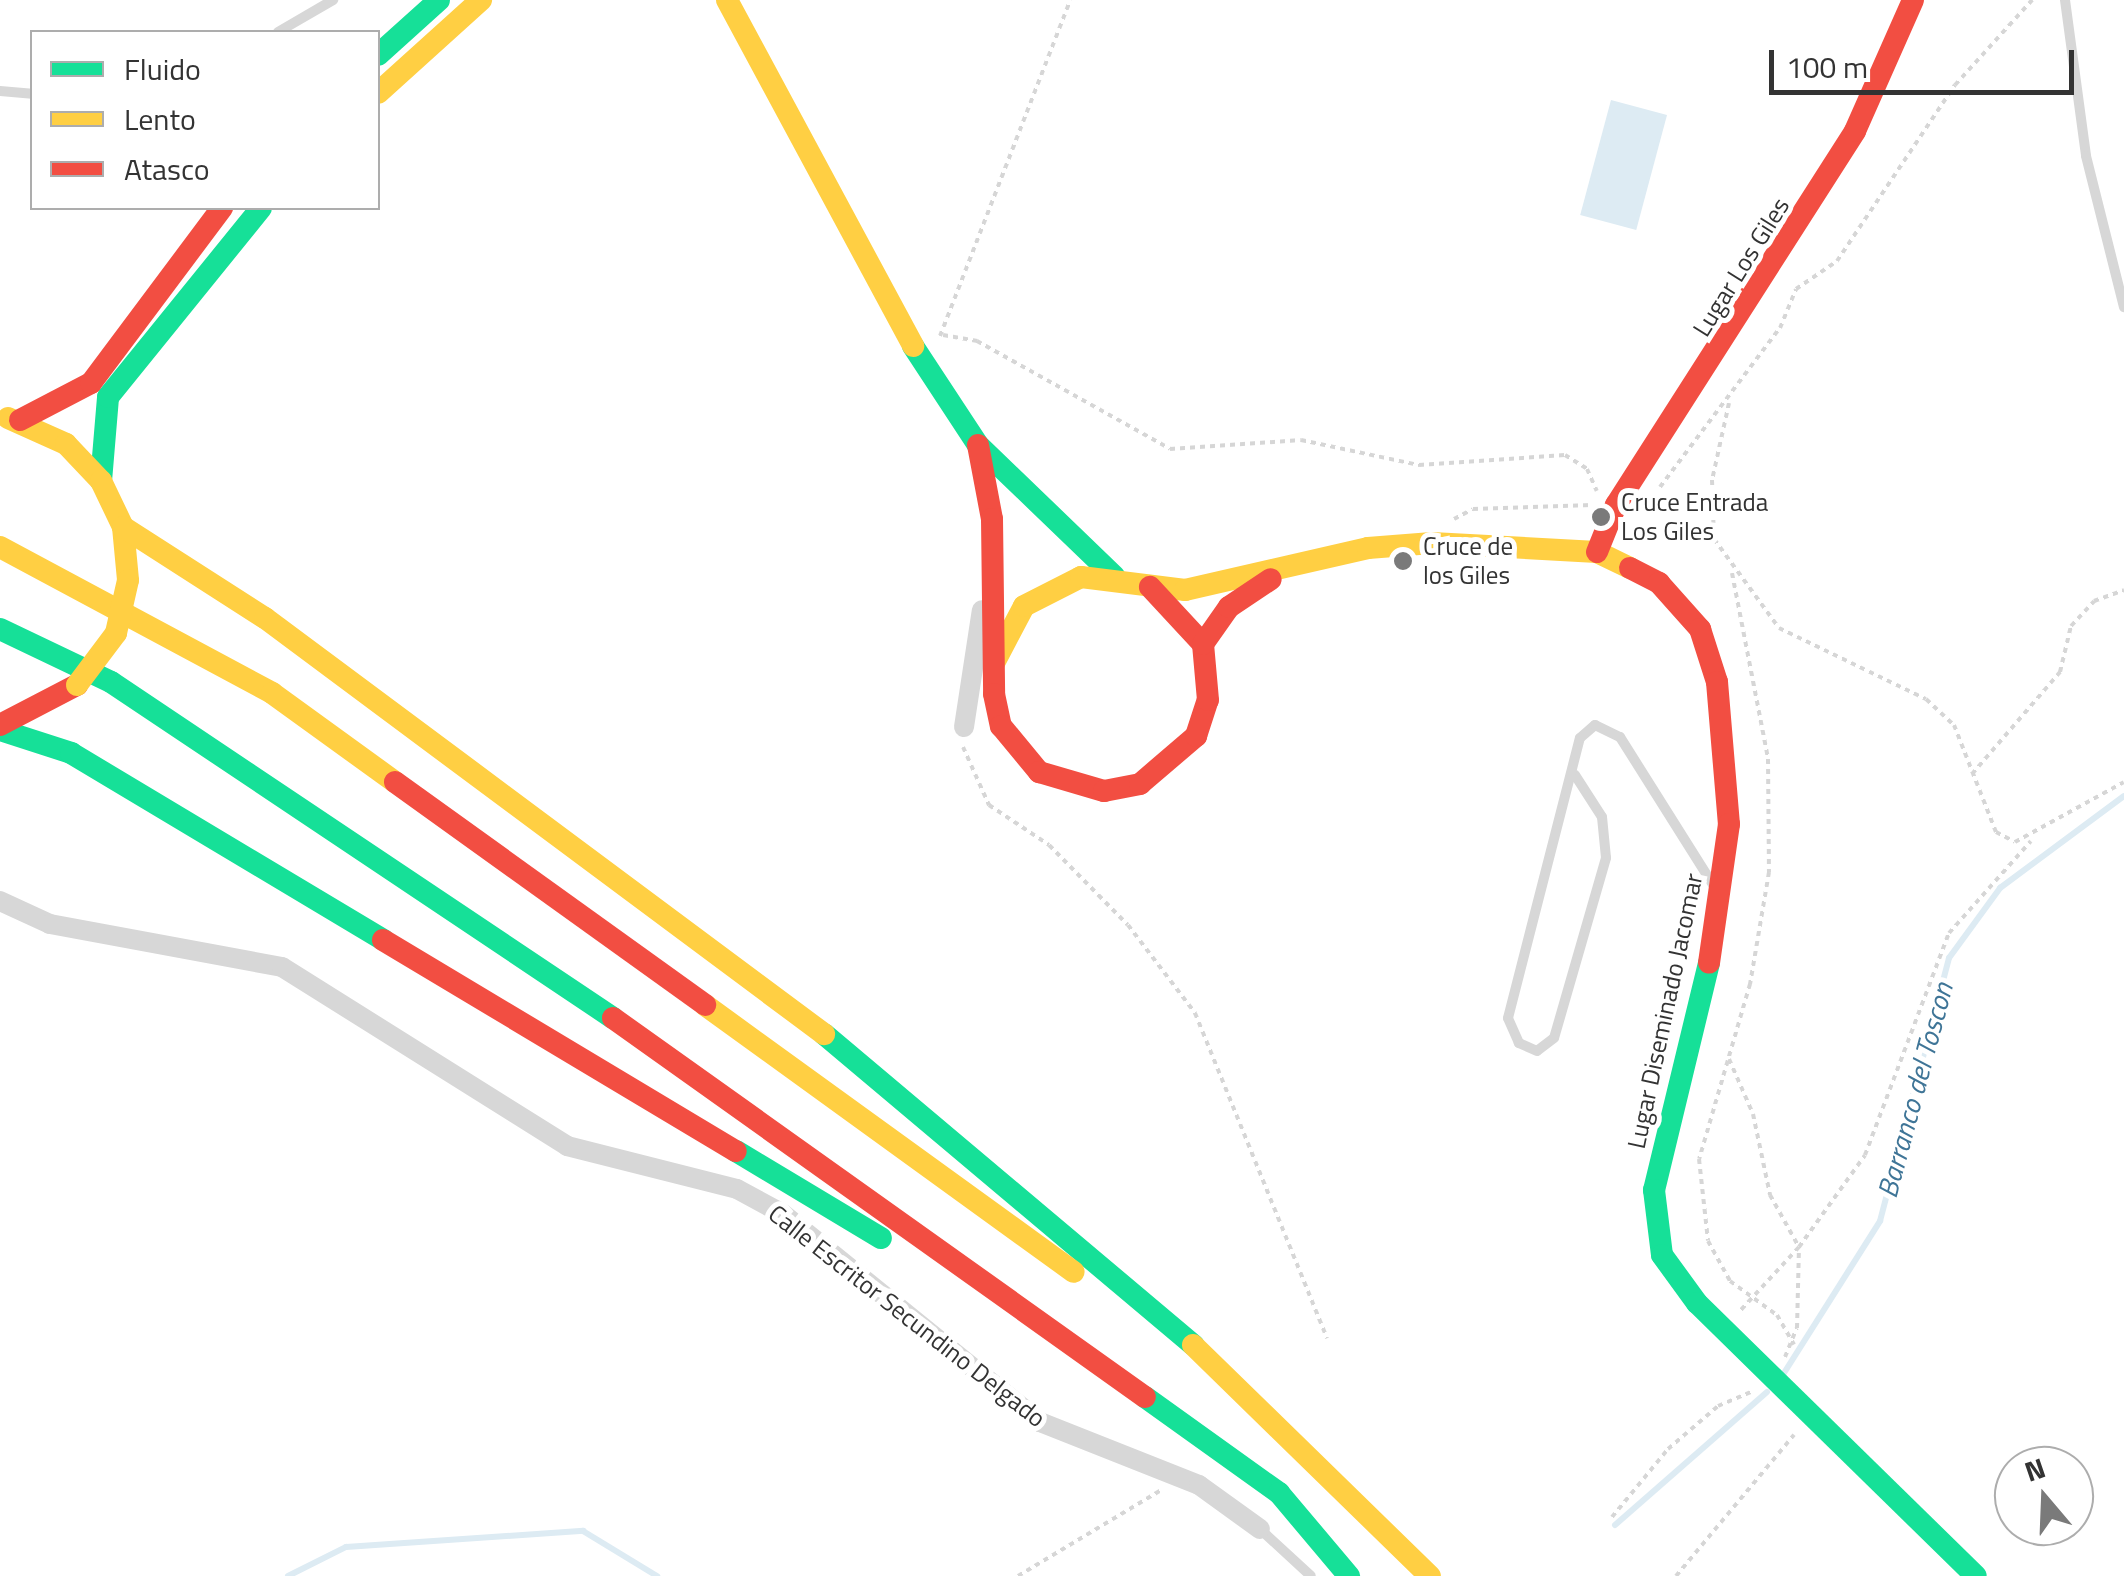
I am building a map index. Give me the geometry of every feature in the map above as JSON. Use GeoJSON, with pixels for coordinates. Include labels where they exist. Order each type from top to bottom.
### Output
{"type":"FeatureCollection","features":[{"type":"Feature","properties":{"kind":"main road"},"geometry":{"type":"LineString","coordinates":[[380,52],[439,0]]}},
{"type":"Feature","properties":{"kind":"main road"},"geometry":{"type":"LineString","coordinates":[[380,91],[481,0]]}},
{"type":"Feature","properties":{"kind":"main road"},"geometry":{"type":"LineString","coordinates":[[727,0],[912,342],[978,446],[1114,576]]}},
{"type":"Feature","properties":{"kind":"main road","name":"Lugar Los Giles"},"geometry":{"type":"LineString","coordinates":[[1597,552],[1616,505],[1827,179],[1913,0]]}},
{"type":"Feature","properties":{"kind":"main road"},"geometry":{"type":"LineString","coordinates":[[10,418],[92,383],[221,210]]}},
{"type":"Feature","properties":{"kind":"main road"},"geometry":{"type":"LineString","coordinates":[[101,481],[108,397],[259,210]]}},
{"type":"Feature","properties":{"kind":"main road"},"geometry":{"type":"LineString","coordinates":[[0,727],[44,710],[77,685],[116,632],[128,580],[123,527],[101,481],[66,444],[10,418]]}},
{"type":"Feature","properties":{"kind":"main road"},"geometry":{"type":"LineString","coordinates":[[978,446],[992,544],[994,694],[1001,726],[1040,772],[1104,791],[1140,784],[1196,736],[1208,700],[1203,644],[1173,602],[1146,584]]}},
{"type":"Feature","properties":{"kind":"main road"},"geometry":{"type":"LineString","coordinates":[[123,527],[265,618],[791,1006],[1256,1402],[1430,1576]]}},
{"type":"Feature","properties":{"kind":"main road","name":"Lugar Diseminado Jacomar"},"geometry":{"type":"LineString","coordinates":[[1313,563],[1432,543],[1597,552],[1659,583],[1700,629],[1725,741],[1722,897],[1653,1220],[1662,1255],[1724,1330],[1976,1576]]}},
{"type":"Feature","properties":{"kind":"main road"},"geometry":{"type":"LineString","coordinates":[[0,547],[272,693],[1256,1402]]}},
{"type":"Feature","properties":{"kind":"main road"},"geometry":{"type":"LineString","coordinates":[[994,663],[1005,632],[1038,597],[1081,576],[1114,576],[1185,590],[1313,563]]}},
{"type":"Feature","properties":{"kind":"main road"},"geometry":{"type":"LineString","coordinates":[[1203,644],[1256,585],[1313,563]]}},
{"type":"Feature","properties":{"kind":"main road"},"geometry":{"type":"LineString","coordinates":[[0,629],[111,682],[465,912],[1279,1493],[1349,1576]]}},
{"type":"Feature","properties":{"kind":"main road"},"geometry":{"type":"LineString","coordinates":[[0,727],[71,753],[217,838],[1146,1398]]}},
{"type":"Feature","properties":{"kind":"street"},"geometry":{"type":"LineString","coordinates":[[964,727],[992,544]]}},
{"type":"Feature","properties":{"kind":"street"},"geometry":{"type":"LineString","coordinates":[[964,727],[994,694]]}},
{"type":"Feature","properties":{"kind":"street","name":"Calle Escritor Secundino Delgado"},"geometry":{"type":"LineString","coordinates":[[0,901],[50,924],[282,967],[566,1146],[737,1189],[783,1214],[1040,1422],[1172,1477],[1260,1528]]}},
{"type":"Feature","properties":{"kind":"lane"},"geometry":{"type":"LineString","coordinates":[[281,30],[333,0]]}},
{"type":"Feature","properties":{"kind":"lane"},"geometry":{"type":"LineString","coordinates":[[2064,0],[2086,156],[2124,306]]}},
{"type":"Feature","properties":{"kind":"lane"},"geometry":{"type":"LineString","coordinates":[[0,91],[30,94]]}},
{"type":"Feature","properties":{"kind":"lane"},"geometry":{"type":"LineString","coordinates":[[1575,775],[1602,817],[1606,858],[1554,1038],[1536,1051],[1519,1043],[1508,1018],[1575,775],[1580,738],[1595,725],[1620,737],[1691,862],[1722,897]]}},
{"type":"Feature","properties":{"kind":"lane"},"geometry":{"type":"LineString","coordinates":[[1260,1528],[1311,1576]]}},
{"type":"Feature","properties":{"kind":"path"},"geometry":{"type":"LineString","coordinates":[[943,336],[1070,0]]}},
{"type":"Feature","properties":{"kind":"path"},"geometry":{"type":"LineString","coordinates":[[1432,543],[1473,510],[1616,505],[1650,500],[1730,398],[1796,289],[1838,261],[1955,85],[2032,0]]}},
{"type":"Feature","properties":{"kind":"path"},"geometry":{"type":"LineString","coordinates":[[912,342],[943,336],[978,341],[1170,449],[1301,440],[1419,465],[1565,455],[1587,469],[1597,492],[1591,504]]}},
{"type":"Feature","properties":{"kind":"path"},"geometry":{"type":"LineString","coordinates":[[1730,398],[1712,480],[1714,539],[1732,573],[1780,628],[1926,699],[1954,725],[1970,776],[1996,832],[2031,841]]}},
{"type":"Feature","properties":{"kind":"path"},"geometry":{"type":"LineString","coordinates":[[1732,573],[1770,785],[1768,872],[1729,1059],[1699,1158],[1708,1242],[1750,1298],[1777,1316],[1794,1344]]}},
{"type":"Feature","properties":{"kind":"path"},"geometry":{"type":"LineString","coordinates":[[1970,776],[2060,672],[2071,626],[2094,601],[2124,590]]}},
{"type":"Feature","properties":{"kind":"path"},"geometry":{"type":"LineString","coordinates":[[964,727],[967,774],[989,805],[1050,846],[1128,925],[1195,1013],[1328,1338]]}},
{"type":"Feature","properties":{"kind":"path"},"geometry":{"type":"LineString","coordinates":[[1724,1330],[1799,1247],[1865,1155],[1949,932],[2031,841],[2124,782]]}},
{"type":"Feature","properties":{"kind":"path"},"geometry":{"type":"LineString","coordinates":[[1729,1059],[1753,1114],[1770,1195],[1799,1247],[1794,1344],[1776,1369]]}},
{"type":"Feature","properties":{"kind":"path"},"geometry":{"type":"LineString","coordinates":[[1612,1516],[1680,1438],[1718,1406],[1760,1388]]}},
{"type":"Feature","properties":{"kind":"path"},"geometry":{"type":"LineString","coordinates":[[1676,1576],[1810,1416]]}},
{"type":"Feature","properties":{"kind":"path"},"geometry":{"type":"LineString","coordinates":[[1018,1576],[1154,1500],[1172,1477]]}},
{"type":"Feature","properties":{"kind":"shaded area"},"geometry":{"type":"Polygon","coordinates":[[[1611,100],[1667,115],[1636,230],[1580,215],[1611,100]]]}},
{"type":"Feature","properties":{"kind":"waterway","name":"Barranco del Toscon"},"geometry":{"type":"LineString","coordinates":[[1784,1373],[1880,1221],[1949,958],[2000,888],[2124,796]]}},
{"type":"Feature","properties":{"kind":"waterway","name":"Barranco del Toscon"},"geometry":{"type":"LineString","coordinates":[[1615,1525],[1767,1392]]}},
{"type":"Feature","properties":{"kind":"waterway"},"geometry":{"type":"LineString","coordinates":[[288,1576],[346,1547],[583,1531],[657,1576]]}},
{"type":"Feature","properties":{"kind":"traffic: fast"},"geometry":{"type":"LineString","coordinates":[[380,53],[439,0]]}},
{"type":"Feature","properties":{"kind":"traffic: fast"},"geometry":{"type":"LineString","coordinates":[[101,481],[108,397],[259,210]]}},
{"type":"Feature","properties":{"kind":"traffic: fast"},"geometry":{"type":"LineString","coordinates":[[913,346],[978,445],[1114,576]]}},
{"type":"Feature","properties":{"kind":"traffic: fast"},"geometry":{"type":"LineString","coordinates":[[0,629],[111,682],[613,1018]]}},
{"type":"Feature","properties":{"kind":"traffic: fast"},"geometry":{"type":"LineString","coordinates":[[0,730],[71,753],[383,940]]}},
{"type":"Feature","properties":{"kind":"traffic: fast"},"geometry":{"type":"LineString","coordinates":[[1709,963],[1654,1190],[1662,1255],[1697,1303],[1976,1576]]}},
{"type":"Feature","properties":{"kind":"traffic: fast"},"geometry":{"type":"LineString","coordinates":[[824,1034],[1193,1345]]}},
{"type":"Feature","properties":{"kind":"traffic: fast"},"geometry":{"type":"LineString","coordinates":[[736,1151],[881,1238]]}},
{"type":"Feature","properties":{"kind":"traffic: fast"},"geometry":{"type":"LineString","coordinates":[[1145,1397],[1279,1493],[1349,1576]]}},
{"type":"Feature","properties":{"kind":"traffic: slow"},"geometry":{"type":"LineString","coordinates":[[380,91],[481,0]]}},
{"type":"Feature","properties":{"kind":"traffic: slow"},"geometry":{"type":"LineString","coordinates":[[727,0],[913,346]]}},
{"type":"Feature","properties":{"kind":"traffic: slow"},"geometry":{"type":"LineString","coordinates":[[8,418],[66,444],[101,481],[123,527],[128,580]]}},
{"type":"Feature","properties":{"kind":"traffic: slow"},"geometry":{"type":"LineString","coordinates":[[123,527],[265,618],[824,1034]]}},
{"type":"Feature","properties":{"kind":"traffic: slow"},"geometry":{"type":"LineString","coordinates":[[994,663],[1024,606],[1081,577],[1185,590],[1368,548],[1432,543],[1597,552],[1630,568]]}},
{"type":"Feature","properties":{"kind":"traffic: slow"},"geometry":{"type":"LineString","coordinates":[[0,547],[272,693],[395,782]]}},
{"type":"Feature","properties":{"kind":"traffic: slow"},"geometry":{"type":"LineString","coordinates":[[77,685],[116,633],[128,580]]}},
{"type":"Feature","properties":{"kind":"traffic: slow"},"geometry":{"type":"LineString","coordinates":[[705,1005],[1074,1272]]}},
{"type":"Feature","properties":{"kind":"traffic: slow"},"geometry":{"type":"LineString","coordinates":[[1193,1345],[1430,1576]]}},
{"type":"Feature","properties":{"kind":"traffic: jam"},"geometry":{"type":"LineString","coordinates":[[1597,552],[1616,505],[1855,131],[1913,0]]}},
{"type":"Feature","properties":{"kind":"traffic: jam"},"geometry":{"type":"LineString","coordinates":[[20,420],[91,383],[221,210]]}},
{"type":"Feature","properties":{"kind":"traffic: jam"},"geometry":{"type":"LineString","coordinates":[[978,445],[992,519],[994,694],[1001,726],[1039,772],[1104,791],[1140,784],[1196,736],[1208,700],[1203,644],[1150,587]]}},
{"type":"Feature","properties":{"kind":"traffic: jam"},"geometry":{"type":"LineString","coordinates":[[1630,568],[1659,583],[1700,629],[1717,682],[1729,824],[1709,963]]}},
{"type":"Feature","properties":{"kind":"traffic: jam"},"geometry":{"type":"LineString","coordinates":[[1203,644],[1229,607],[1271,579]]}},
{"type":"Feature","properties":{"kind":"traffic: jam"},"geometry":{"type":"LineString","coordinates":[[0,725],[77,685]]}},
{"type":"Feature","properties":{"kind":"traffic: jam"},"geometry":{"type":"LineString","coordinates":[[395,782],[705,1005]]}},
{"type":"Feature","properties":{"kind":"traffic: jam"},"geometry":{"type":"LineString","coordinates":[[383,940],[736,1151]]}},
{"type":"Feature","properties":{"kind":"traffic: jam"},"geometry":{"type":"LineString","coordinates":[[613,1018],[1145,1397]]}},
{"type":"Feature","properties":{"kind":"place","name":"Cruce Entrada Los Giles"},"geometry":{"type":"Point","coordinates":[1601,517]}},
{"type":"Feature","properties":{"kind":"place","name":"Cruce de los Giles"},"geometry":{"type":"Point","coordinates":[1403,561]}}]}
